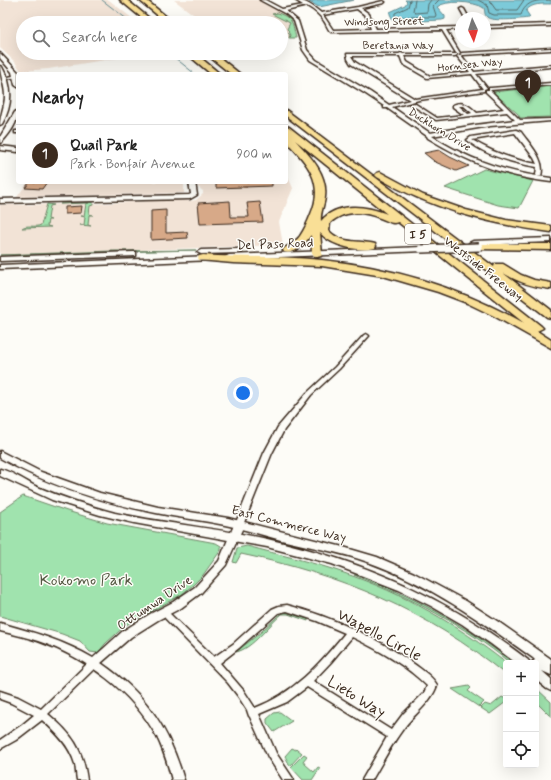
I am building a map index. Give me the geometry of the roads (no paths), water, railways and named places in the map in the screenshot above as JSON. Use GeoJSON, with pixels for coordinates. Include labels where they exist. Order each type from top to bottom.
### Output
{"type":"FeatureCollection","features":[{"type":"Feature","properties":{"kind":"highway"},"geometry":{"type":"LineString","coordinates":[[118,0],[141,16]]}},
{"type":"Feature","properties":{"kind":"highway"},"geometry":{"type":"LineString","coordinates":[[123,0],[143,16]]}},
{"type":"Feature","properties":{"kind":"highway"},"geometry":{"type":"LineString","coordinates":[[142,0],[163,16]]}},
{"type":"Feature","properties":{"kind":"highway"},"geometry":{"type":"LineString","coordinates":[[148,0],[153,8]]}},
{"type":"Feature","properties":{"kind":"highway"},"geometry":{"type":"LineString","coordinates":[[199,60],[214,72]]}},
{"type":"Feature","properties":{"kind":"highway"},"geometry":{"type":"LineString","coordinates":[[218,60],[233,72]]}},
{"type":"Feature","properties":{"kind":"highway","name":"Westside Freeway"},"geometry":{"type":"LineString","coordinates":[[288,113],[551,315]]}},
{"type":"Feature","properties":{"kind":"highway"},"geometry":{"type":"LineString","coordinates":[[309,128],[391,182],[413,194],[476,215],[551,229]]}},
{"type":"Feature","properties":{"kind":"highway","name":"Westside Freeway"},"geometry":{"type":"LineString","coordinates":[[288,131],[551,339]]}},
{"type":"Feature","properties":{"kind":"highway"},"geometry":{"type":"LineString","coordinates":[[288,138],[317,173],[322,191],[315,229],[316,251]]}},
{"type":"Feature","properties":{"kind":"highway"},"geometry":{"type":"LineString","coordinates":[[371,246],[348,244],[332,238],[324,230],[325,222],[330,216],[340,213],[356,210],[368,211],[385,216],[424,239]]}},
{"type":"Feature","properties":{"kind":"highway"},"geometry":{"type":"LineString","coordinates":[[288,250],[302,241],[317,212]]}},
{"type":"Feature","properties":{"kind":"highway"},"geometry":{"type":"LineString","coordinates":[[438,228],[516,277],[533,284],[551,286]]}},
{"type":"Feature","properties":{"kind":"highway"},"geometry":{"type":"LineString","coordinates":[[476,245],[551,246]]}},
{"type":"Feature","properties":{"kind":"highway"},"geometry":{"type":"LineString","coordinates":[[203,258],[321,263],[401,276],[435,286],[483,306],[530,331],[551,345]]}},
{"type":"Feature","properties":{"kind":"main road"},"geometry":{"type":"LineString","coordinates":[[0,55],[10,65],[16,74]]}},
{"type":"Feature","properties":{"kind":"main road"},"geometry":{"type":"LineString","coordinates":[[0,68],[5,78],[8,97],[6,108],[0,123]]}},
{"type":"Feature","properties":{"kind":"main road"},"geometry":{"type":"LineString","coordinates":[[0,141],[8,132],[16,116]]}},
{"type":"Feature","properties":{"kind":"main road","name":"Del Paso Road"},"geometry":{"type":"LineString","coordinates":[[0,267],[203,258],[316,251],[476,245],[551,240]]}},
{"type":"Feature","properties":{"kind":"main road","name":"Del Paso Road"},"geometry":{"type":"LineString","coordinates":[[0,259],[288,250],[316,251],[371,246],[418,247]]}},
{"type":"Feature","properties":{"kind":"main road","name":"East Commerce Way"},"geometry":{"type":"LineString","coordinates":[[0,454],[61,484],[99,496],[158,510],[224,521],[326,545],[373,561],[407,575],[458,601],[493,623],[551,666]]}},
{"type":"Feature","properties":{"kind":"main road","name":"East Commerce Way"},"geometry":{"type":"LineString","coordinates":[[0,472],[21,483],[62,500],[115,516],[267,542],[329,559],[395,584],[416,594],[476,628],[521,660]]}},
{"type":"Feature","properties":{"kind":"main road"},"geometry":{"type":"LineString","coordinates":[[539,665],[551,670]]}},
{"type":"Feature","properties":{"kind":"main road"},"geometry":{"type":"LineString","coordinates":[[539,676],[551,686]]}},
{"type":"Feature","properties":{"kind":"street","name":"Duckhorn Drive"},"geometry":{"type":"LineString","coordinates":[[262,0],[283,10],[296,21],[305,50],[312,59],[430,135],[430,137],[474,162],[497,170],[526,177],[551,180]]}},
{"type":"Feature","properties":{"kind":"street","name":"Windsong Street"},"geometry":{"type":"LineString","coordinates":[[297,0],[308,5],[321,14],[327,20],[331,31],[455,28]]}},
{"type":"Feature","properties":{"kind":"street"},"geometry":{"type":"LineString","coordinates":[[321,14],[383,2]]}},
{"type":"Feature","properties":{"kind":"street"},"geometry":{"type":"LineString","coordinates":[[283,10],[308,5]]}},
{"type":"Feature","properties":{"kind":"street"},"geometry":{"type":"LineString","coordinates":[[358,8],[368,15],[374,30]]}},
{"type":"Feature","properties":{"kind":"street"},"geometry":{"type":"LineString","coordinates":[[491,27],[551,25]]}},
{"type":"Feature","properties":{"kind":"street"},"geometry":{"type":"LineString","coordinates":[[443,28],[471,72],[486,90],[518,120]]}},
{"type":"Feature","properties":{"kind":"street","name":"Beretania Way"},"geometry":{"type":"LineString","coordinates":[[413,102],[353,63],[349,55],[459,54],[551,49]]}},
{"type":"Feature","properties":{"kind":"street","name":"Hornsea Way"},"geometry":{"type":"LineString","coordinates":[[400,54],[405,64],[430,77],[471,72],[551,66]]}},
{"type":"Feature","properties":{"kind":"street"},"geometry":{"type":"LineString","coordinates":[[5,78],[16,77]]}},
{"type":"Feature","properties":{"kind":"street"},"geometry":{"type":"LineString","coordinates":[[386,107],[486,90],[551,84]]}},
{"type":"Feature","properties":{"kind":"street"},"geometry":{"type":"LineString","coordinates":[[413,102],[436,119],[466,114],[508,110]]}},
{"type":"Feature","properties":{"kind":"street"},"geometry":{"type":"LineString","coordinates":[[466,114],[455,106],[465,104],[475,113]]}},
{"type":"Feature","properties":{"kind":"street"},"geometry":{"type":"LineString","coordinates":[[430,135],[477,124],[518,120],[551,120]]}},
{"type":"Feature","properties":{"kind":"street"},"geometry":{"type":"LineString","coordinates":[[477,124],[489,134]]}},
{"type":"Feature","properties":{"kind":"street"},"geometry":{"type":"LineString","coordinates":[[539,175],[540,166],[520,132],[516,131],[489,134],[471,138],[469,140],[488,152],[504,158],[540,166]]}},
{"type":"Feature","properties":{"kind":"street"},"geometry":{"type":"LineString","coordinates":[[0,148],[16,150]]}},
{"type":"Feature","properties":{"kind":"street"},"geometry":{"type":"LineString","coordinates":[[0,201],[190,197],[194,195],[192,184]]}},
{"type":"Feature","properties":{"kind":"street","name":"Ottumwa Drive"},"geometry":{"type":"LineString","coordinates":[[0,745],[12,738],[40,715],[94,663],[127,634],[189,597],[207,581],[223,563],[268,453],[281,429],[309,394],[337,368],[366,336]]}},
{"type":"Feature","properties":{"kind":"street","name":"Wapello Circle"},"geometry":{"type":"LineString","coordinates":[[214,662],[236,646],[279,609],[294,610],[350,633],[404,662],[426,678],[432,685],[431,692],[411,712],[393,736],[367,780]]}},
{"type":"Feature","properties":{"kind":"street"},"geometry":{"type":"LineString","coordinates":[[163,612],[227,675],[252,713],[278,766],[289,780]]}},
{"type":"Feature","properties":{"kind":"street"},"geometry":{"type":"LineString","coordinates":[[0,627],[56,644],[94,663],[119,682],[147,712],[164,739],[178,780]]}},
{"type":"Feature","properties":{"kind":"street"},"geometry":{"type":"LineString","coordinates":[[252,713],[284,699],[306,681],[350,633]]}},
{"type":"Feature","properties":{"kind":"street","name":"Lieto Way"},"geometry":{"type":"LineString","coordinates":[[306,681],[393,736]]}},
{"type":"Feature","properties":{"kind":"street"},"geometry":{"type":"LineString","coordinates":[[0,695],[20,703],[40,715],[67,738],[79,757],[82,770],[82,780]]}},
{"type":"Feature","properties":{"kind":"water"},"geometry":{"type":"Polygon","coordinates":[[[316,0],[354,0],[319,7],[309,2],[316,0]]]}},
{"type":"Feature","properties":{"kind":"water"},"geometry":{"type":"Polygon","coordinates":[[[405,0],[551,0],[551,4],[537,4],[528,8],[526,11],[530,17],[529,18],[500,20],[491,19],[491,12],[485,12],[484,8],[474,4],[453,2],[437,7],[445,16],[445,19],[442,20],[400,22],[393,20],[390,12],[405,5],[407,2],[405,0]]]}},
{"type":"Feature","properties":{"kind":"waterway"},"geometry":{"type":"LineString","coordinates":[[102,0],[123,16]]}},
{"type":"Feature","properties":{"kind":"waterway"},"geometry":{"type":"LineString","coordinates":[[178,60],[193,72]]}},
{"type":"Feature","properties":{"kind":"place","name":"Quail Park"},"geometry":{"type":"Point","coordinates":[528,103]}},
{"type":"Feature","properties":{"kind":"park label","name":"Kokomo Park"},"geometry":{"type":"Point","coordinates":[86,579]}}]}
